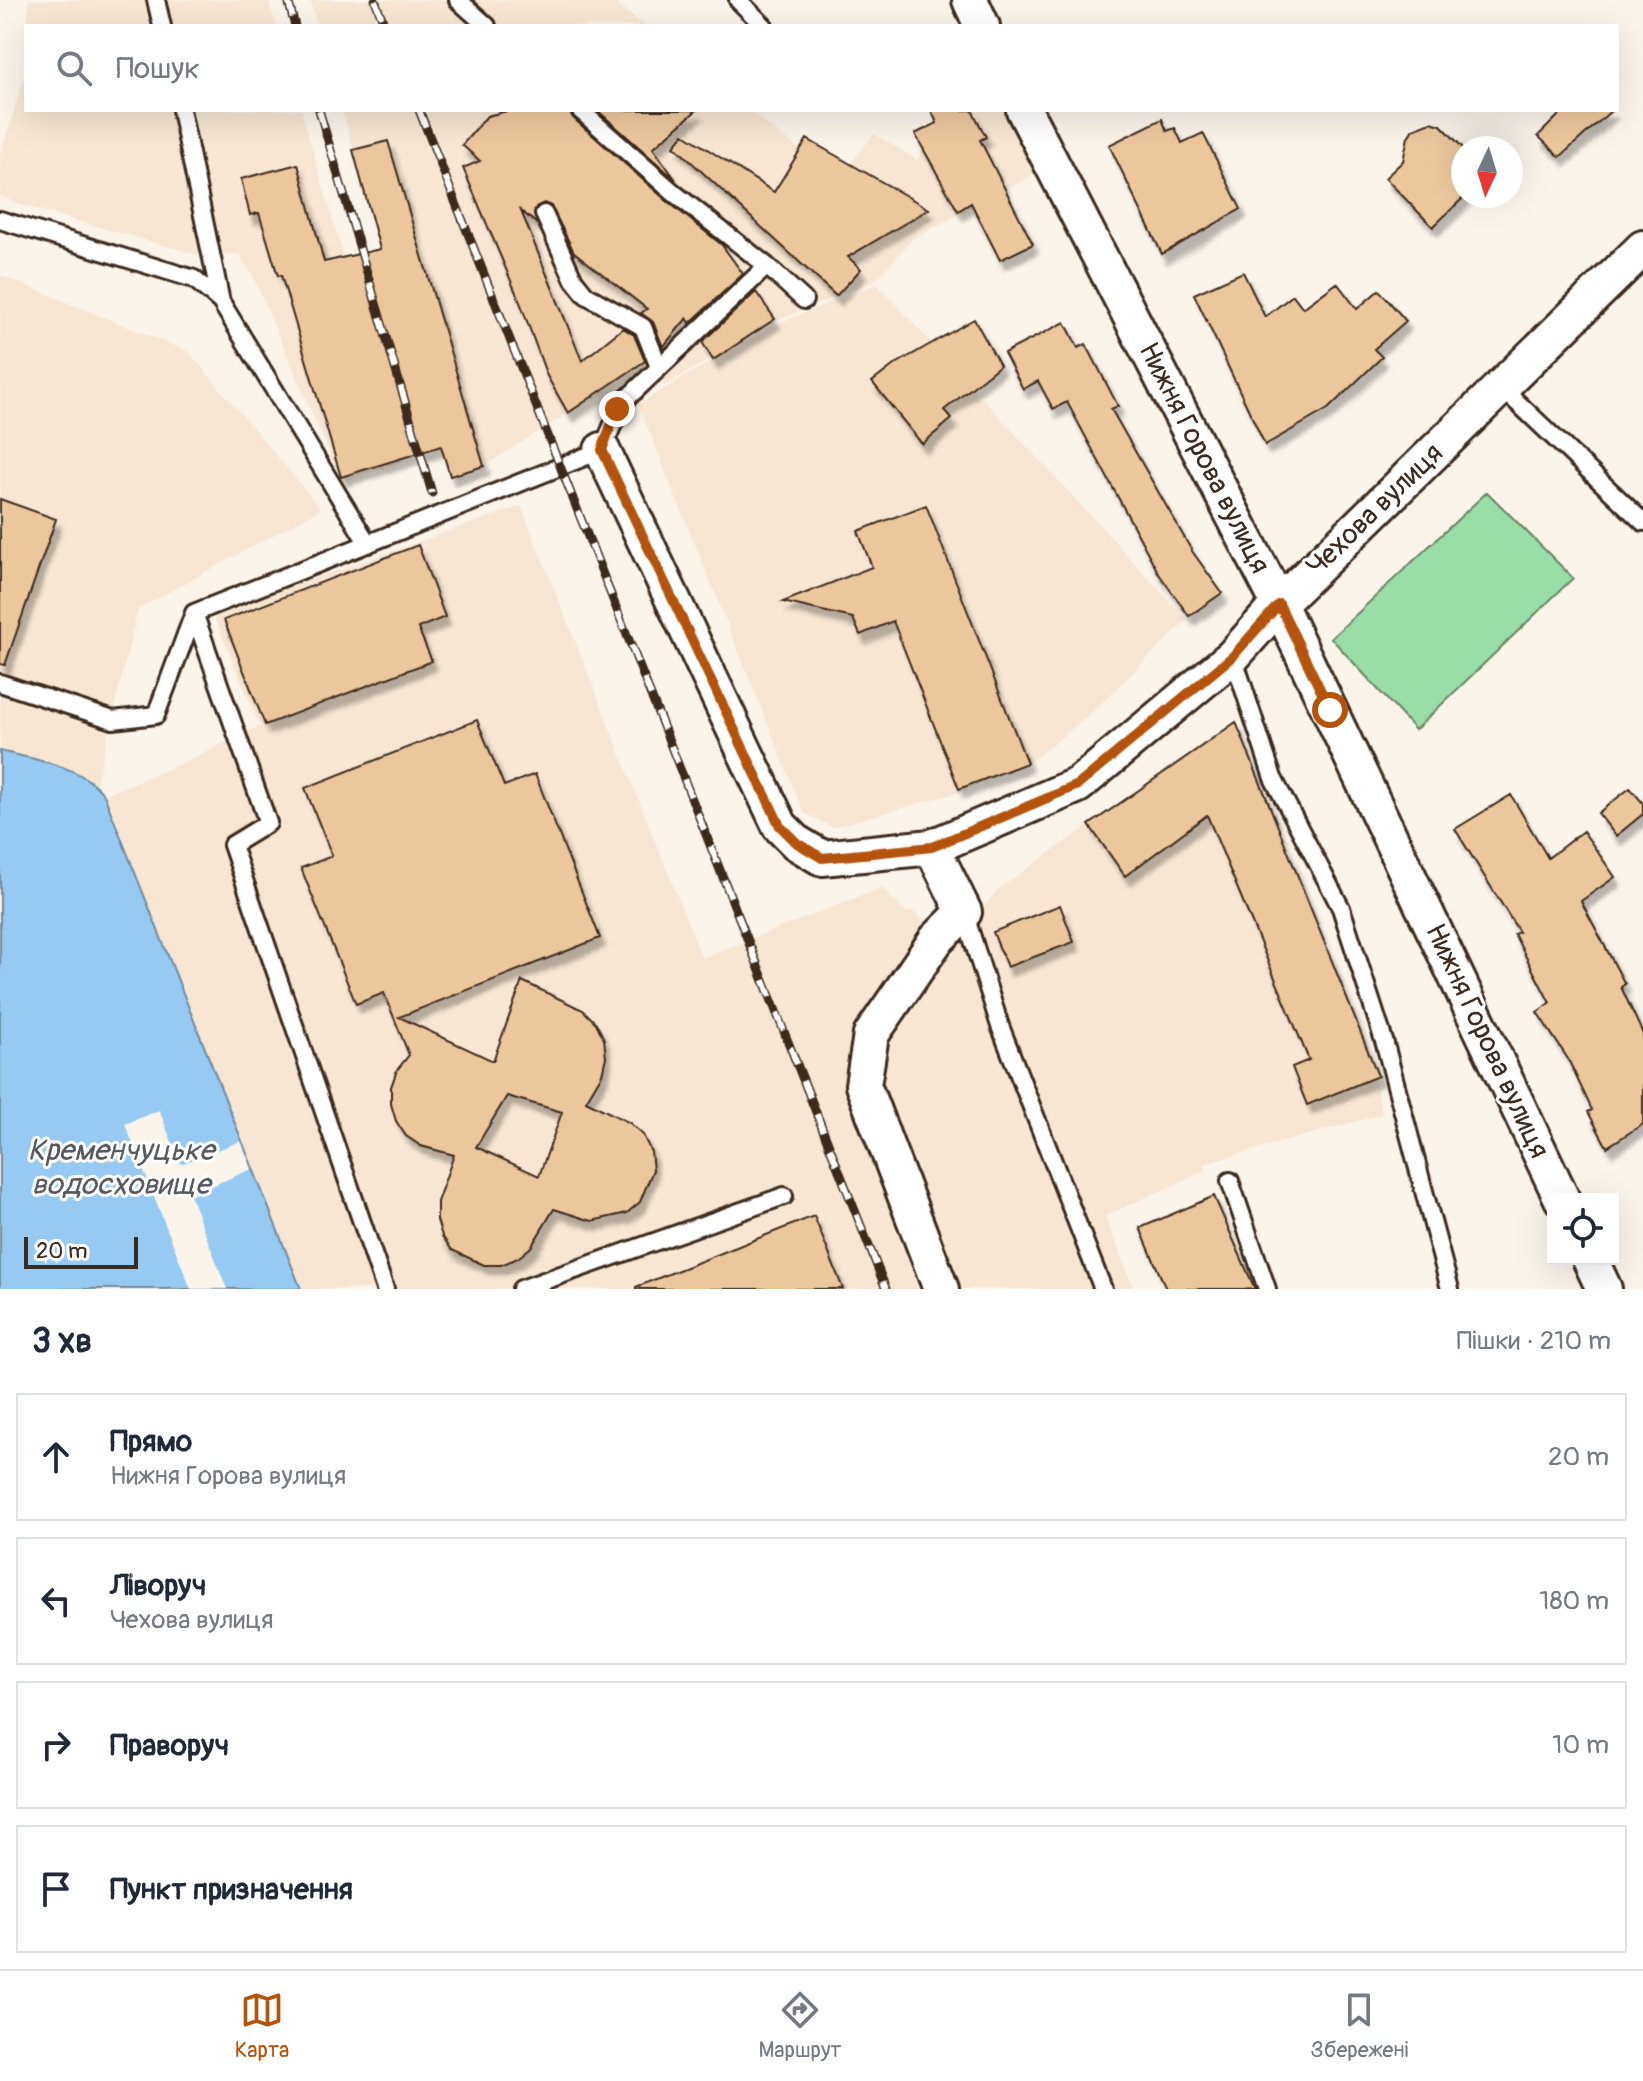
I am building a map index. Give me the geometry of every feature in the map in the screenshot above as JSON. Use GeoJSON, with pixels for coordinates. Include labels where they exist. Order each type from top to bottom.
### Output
{"type":"FeatureCollection","features":[{"type":"Feature","properties":{"kind":"street"},"geometry":{"type":"LineString","coordinates":[[970,0],[981,24]]}},
{"type":"Feature","properties":{"kind":"street","name":"Нижня Горова вулиця"},"geometry":{"type":"LineString","coordinates":[[1025,112],[1279,604],[1559,1193]]}},
{"type":"Feature","properties":{"kind":"street","name":"Чехова вулиця"},"geometry":{"type":"LineString","coordinates":[[602,450],[780,826],[797,843],[822,858],[932,847],[1078,785],[1233,656],[1279,604],[1643,248]]}},
{"type":"Feature","properties":{"kind":"street"},"geometry":{"type":"LineString","coordinates":[[932,847],[964,912],[936,940],[871,1035],[863,1085],[941,1289]]}},
{"type":"Feature","properties":{"kind":"street"},"geometry":{"type":"LineString","coordinates":[[1593,1265],[1604,1289]]}},
{"type":"Feature","properties":{"kind":"lane"},"geometry":{"type":"LineString","coordinates":[[156,0],[162,24]]}},
{"type":"Feature","properties":{"kind":"lane"},"geometry":{"type":"LineString","coordinates":[[458,0],[485,24]]}},
{"type":"Feature","properties":{"kind":"lane"},"geometry":{"type":"LineString","coordinates":[[738,0],[762,24]]}},
{"type":"Feature","properties":{"kind":"lane"},"geometry":{"type":"LineString","coordinates":[[181,112],[221,302]]}},
{"type":"Feature","properties":{"kind":"lane"},"geometry":{"type":"LineString","coordinates":[[582,112],[674,193],[767,266],[804,300]]}},
{"type":"Feature","properties":{"kind":"lane"},"geometry":{"type":"LineString","coordinates":[[544,214],[580,288],[643,327],[651,340],[659,367]]}},
{"type":"Feature","properties":{"kind":"lane"},"geometry":{"type":"LineString","coordinates":[[0,220],[194,279],[221,302],[368,544]]}},
{"type":"Feature","properties":{"kind":"lane"},"geometry":{"type":"LineString","coordinates":[[0,683],[113,720],[156,715],[194,613],[602,450],[617,409],[767,266]]}},
{"type":"Feature","properties":{"kind":"lane"},"geometry":{"type":"LineString","coordinates":[[1501,387],[1643,522]]}},
{"type":"Feature","properties":{"kind":"lane"},"geometry":{"type":"LineString","coordinates":[[194,613],[268,823],[232,845],[385,1289]]}},
{"type":"Feature","properties":{"kind":"lane"},"geometry":{"type":"LineString","coordinates":[[1233,656],[1273,778],[1341,908],[1385,1044],[1450,1289]]}},
{"type":"Feature","properties":{"kind":"lane"},"geometry":{"type":"LineString","coordinates":[[964,912],[1000,1026],[1103,1289]]}},
{"type":"Feature","properties":{"kind":"lane"},"geometry":{"type":"LineString","coordinates":[[1230,1181],[1267,1289]]}},
{"type":"Feature","properties":{"kind":"lane"},"geometry":{"type":"LineString","coordinates":[[521,1289],[784,1196]]}},
{"type":"Feature","properties":{"kind":"shaded area"},"geometry":{"type":"Polygon","coordinates":[[[29,0],[268,0],[276,24],[27,24],[29,0]]]}},
{"type":"Feature","properties":{"kind":"shaded area"},"geometry":{"type":"Polygon","coordinates":[[[310,0],[611,0],[641,24],[316,24],[310,0]]]}},
{"type":"Feature","properties":{"kind":"shaded area"},"geometry":{"type":"Polygon","coordinates":[[[24,79],[24,112],[302,112],[403,461],[342,482],[252,274],[239,254],[195,254],[21,205],[0,196],[0,155],[24,79]]]}},
{"type":"Feature","properties":{"kind":"shaded area"},"geometry":{"type":"Polygon","coordinates":[[[343,112],[752,112],[838,180],[874,134],[917,160],[942,112],[1020,112],[1044,169],[912,239],[875,281],[773,322],[664,386],[654,369],[568,413],[484,466],[450,476],[343,112]]]}},
{"type":"Feature","properties":{"kind":"shaded area"},"geometry":{"type":"Polygon","coordinates":[[[0,275],[189,352],[321,509],[138,609],[96,783],[71,771],[0,751],[0,275]]]}},
{"type":"Feature","properties":{"kind":"shaded area"},"geometry":{"type":"Polygon","coordinates":[[[877,284],[1187,620],[1089,715],[1029,763],[959,792],[833,827],[804,813],[638,404],[774,325],[877,284]]]}},
{"type":"Feature","properties":{"kind":"shaded area"},"geometry":{"type":"Polygon","coordinates":[[[521,506],[702,958],[882,888],[903,910],[908,913],[912,910],[926,924],[923,928],[950,951],[997,890],[1236,722],[1378,1075],[1374,1078],[1382,1114],[1204,1164],[1206,1170],[1105,1216],[1134,1289],[301,1289],[104,795],[187,761],[260,726],[213,614],[521,506]]]}},
{"type":"Feature","properties":{"kind":"green space"},"geometry":{"type":"Polygon","coordinates":[[[1487,492],[1573,578],[1415,730],[1331,638],[1487,492]]]}},
{"type":"Feature","properties":{"kind":"water","name":"Кременчуцьке водосховище"},"geometry":{"type":"Polygon","coordinates":[[[0,751],[70,770],[95,785],[104,795],[301,1289],[0,1289],[0,751]]]}},
{"type":"Feature","properties":{"kind":"pier"},"geometry":{"type":"Polygon","coordinates":[[[159,1110],[181,1164],[241,1141],[252,1169],[190,1195],[227,1289],[191,1289],[125,1124],[159,1110]]]}},
{"type":"Feature","properties":{"kind":"building"},"geometry":{"type":"Polygon","coordinates":[[[503,112],[570,112],[667,201],[722,245],[743,274],[690,323],[687,318],[663,347],[653,322],[641,313],[647,309],[574,252],[551,206],[544,203],[536,207],[536,223],[521,211],[582,361],[623,328],[634,335],[645,361],[568,413],[547,376],[520,302],[463,168],[480,161],[462,145],[487,116],[503,112]]]}},
{"type":"Feature","properties":{"kind":"building"},"geometry":{"type":"Polygon","coordinates":[[[599,112],[695,112],[653,148],[676,180],[599,112]]]}},
{"type":"Feature","properties":{"kind":"building"},"geometry":{"type":"Polygon","coordinates":[[[932,112],[973,112],[986,137],[980,140],[1033,244],[1000,260],[971,203],[958,211],[915,134],[937,123],[932,112]]]}},
{"type":"Feature","properties":{"kind":"building"},"geometry":{"type":"Polygon","coordinates":[[[1562,112],[1610,112],[1560,157],[1538,136],[1562,112]]]}},
{"type":"Feature","properties":{"kind":"building"},"geometry":{"type":"Polygon","coordinates":[[[1162,119],[1167,131],[1175,128],[1182,143],[1203,133],[1241,209],[1162,254],[1109,145],[1162,119]]]}},
{"type":"Feature","properties":{"kind":"building"},"geometry":{"type":"Polygon","coordinates":[[[1431,122],[1441,125],[1452,136],[1453,208],[1433,227],[1385,178],[1403,161],[1413,129],[1431,122]]]}},
{"type":"Feature","properties":{"kind":"building"},"geometry":{"type":"Polygon","coordinates":[[[684,134],[774,192],[807,139],[929,209],[848,257],[861,269],[836,296],[674,146],[684,134]]]}},
{"type":"Feature","properties":{"kind":"building"},"geometry":{"type":"Polygon","coordinates":[[[388,141],[484,466],[450,476],[441,446],[341,477],[281,275],[278,276],[259,213],[250,215],[241,179],[298,164],[324,262],[380,249],[353,150],[388,141]]]}},
{"type":"Feature","properties":{"kind":"building"},"geometry":{"type":"Polygon","coordinates":[[[1243,272],[1265,317],[1293,295],[1303,308],[1337,283],[1357,309],[1379,290],[1406,321],[1374,349],[1382,357],[1328,409],[1265,445],[1194,294],[1243,272]]]}},
{"type":"Feature","properties":{"kind":"building"},"geometry":{"type":"Polygon","coordinates":[[[756,292],[775,319],[713,360],[702,342],[756,292]]]}},
{"type":"Feature","properties":{"kind":"building"},"geometry":{"type":"Polygon","coordinates":[[[974,319],[1000,365],[944,410],[952,419],[922,444],[872,382],[894,365],[974,319]]]}},
{"type":"Feature","properties":{"kind":"building"},"geometry":{"type":"Polygon","coordinates":[[[1065,322],[1078,348],[1086,344],[1118,406],[1111,409],[1192,551],[1222,593],[1189,616],[1159,574],[1067,402],[1053,409],[1038,381],[1023,389],[1004,353],[1065,322]]]}},
{"type":"Feature","properties":{"kind":"building"},"geometry":{"type":"Polygon","coordinates":[[[0,499],[56,519],[5,665],[0,664],[0,499]]]}},
{"type":"Feature","properties":{"kind":"building"},"geometry":{"type":"Polygon","coordinates":[[[926,505],[1027,763],[959,789],[893,621],[860,635],[853,618],[783,602],[872,567],[858,531],[926,505]]]}},
{"type":"Feature","properties":{"kind":"building"},"geometry":{"type":"Polygon","coordinates":[[[418,545],[445,617],[418,628],[432,661],[265,725],[224,620],[418,545]]]}},
{"type":"Feature","properties":{"kind":"building"},"geometry":{"type":"Polygon","coordinates":[[[477,720],[504,786],[535,774],[600,938],[399,1017],[493,1061],[522,981],[583,1010],[596,1023],[604,1039],[606,1057],[602,1074],[586,1101],[630,1123],[643,1135],[651,1152],[653,1170],[640,1202],[627,1213],[592,1221],[554,1209],[531,1247],[518,1258],[501,1265],[484,1265],[452,1250],[442,1236],[437,1220],[437,1202],[454,1155],[421,1146],[406,1136],[396,1121],[391,1104],[391,1087],[397,1070],[409,1055],[384,993],[356,1004],[301,868],[332,856],[305,788],[477,720]],[[507,1096],[476,1147],[539,1176],[562,1112],[507,1096]]]}},
{"type":"Feature","properties":{"kind":"building"},"geometry":{"type":"Polygon","coordinates":[[[1236,722],[1378,1076],[1307,1105],[1292,1067],[1309,1060],[1207,815],[1125,876],[1089,825],[1236,722]]]}},
{"type":"Feature","properties":{"kind":"building"},"geometry":{"type":"Polygon","coordinates":[[[1630,788],[1643,803],[1643,814],[1616,836],[1598,813],[1630,788]]]}},
{"type":"Feature","properties":{"kind":"building"},"geometry":{"type":"Polygon","coordinates":[[[1511,795],[1548,858],[1583,831],[1615,877],[1581,901],[1625,984],[1621,987],[1643,1034],[1643,1124],[1607,1147],[1588,1112],[1592,1110],[1568,1059],[1537,1012],[1550,1003],[1514,934],[1519,932],[1455,829],[1511,795]]]}},
{"type":"Feature","properties":{"kind":"building"},"geometry":{"type":"Polygon","coordinates":[[[1060,905],[1074,942],[1007,967],[993,932],[1060,905]]]}},
{"type":"Feature","properties":{"kind":"building"},"geometry":{"type":"Polygon","coordinates":[[[1214,1196],[1255,1289],[1166,1289],[1140,1228],[1214,1196]]]}},
{"type":"Feature","properties":{"kind":"building"},"geometry":{"type":"Polygon","coordinates":[[[814,1216],[843,1289],[636,1289],[636,1287],[814,1216]]]}},
{"type":"Feature","properties":{"kind":"railway"},"geometry":{"type":"LineString","coordinates":[[288,0],[294,24]]}},
{"type":"Feature","properties":{"kind":"railway"},"geometry":{"type":"LineString","coordinates":[[375,0],[384,24]]}},
{"type":"Feature","properties":{"kind":"railway"},"geometry":{"type":"LineString","coordinates":[[320,112],[432,493]]}},
{"type":"Feature","properties":{"kind":"railway"},"geometry":{"type":"LineString","coordinates":[[420,112],[886,1289]]}},
{"type":"Feature","properties":{"kind":"route"},"geometry":{"type":"LineString","coordinates":[[617,409],[602,450],[780,826],[797,843],[822,858],[932,847],[1078,785],[1233,656],[1279,604],[1330,710]]}}]}
